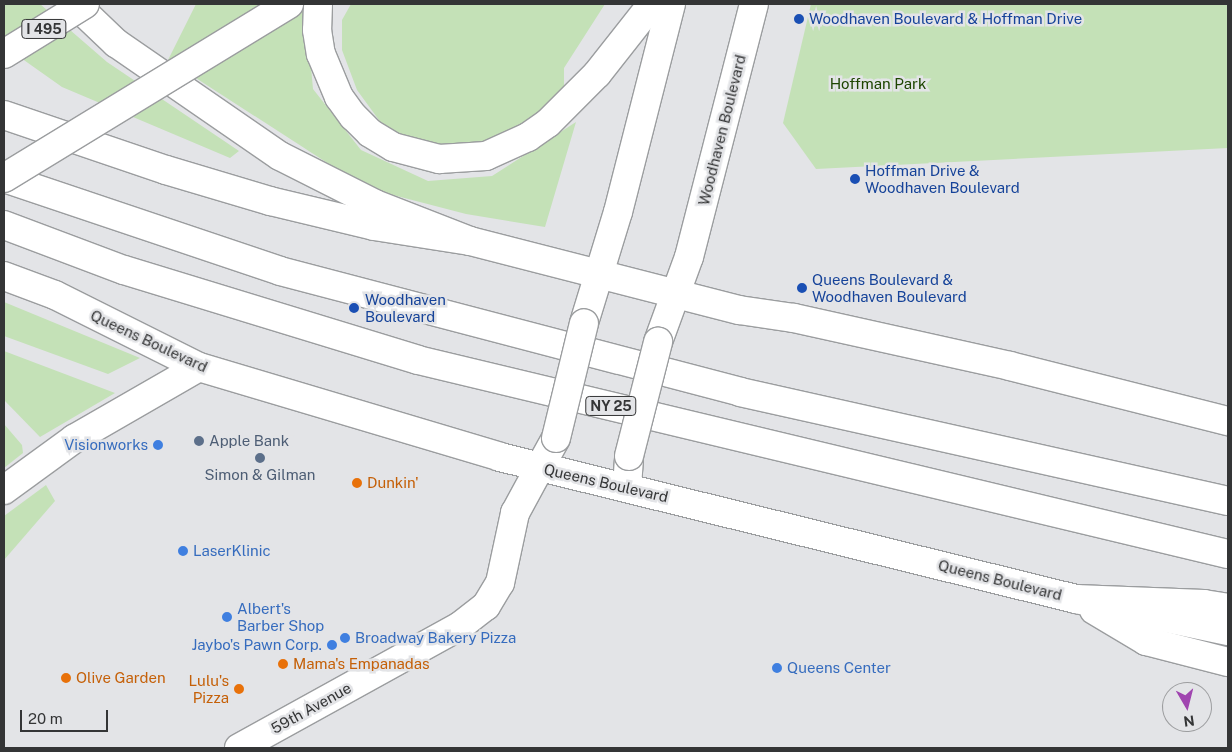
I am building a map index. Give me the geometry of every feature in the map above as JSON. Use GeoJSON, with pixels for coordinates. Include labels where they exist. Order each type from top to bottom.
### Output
{"type":"FeatureCollection","features":[{"type":"Feature","properties":{"kind":"main road"},"geometry":{"type":"LineString","coordinates":[[75,4],[116,43],[280,156],[375,204],[470,241]]}},
{"type":"Feature","properties":{"kind":"main road","name":"I 495"},"geometry":{"type":"LineString","coordinates":[[4,54],[85,4]]}},
{"type":"Feature","properties":{"kind":"main road"},"geometry":{"type":"LineString","coordinates":[[4,178],[289,4]]}},
{"type":"Feature","properties":{"kind":"main road"},"geometry":{"type":"LineString","coordinates":[[318,4],[316,30],[321,54],[339,97],[353,116],[370,133],[393,147],[415,155],[447,159],[486,156],[528,137],[548,124],[597,74],[652,4]]}},
{"type":"Feature","properties":{"kind":"main road"},"geometry":{"type":"LineString","coordinates":[[540,467],[556,438],[584,324],[671,4]]}},
{"type":"Feature","properties":{"kind":"main road","name":"Woodhaven Boulevard"},"geometry":{"type":"LineString","coordinates":[[627,487],[629,456],[658,342],[692,247],[754,4]]}},
{"type":"Feature","properties":{"kind":"main road"},"geometry":{"type":"LineString","coordinates":[[4,115],[166,170],[270,201],[374,226],[470,241],[599,272],[740,310],[794,318],[1010,366],[1228,421]]}},
{"type":"Feature","properties":{"kind":"main road"},"geometry":{"type":"LineString","coordinates":[[4,178],[290,274],[740,392],[1228,501]]}},
{"type":"Feature","properties":{"kind":"main road","name":"NY 25"},"geometry":{"type":"LineString","coordinates":[[4,225],[124,270],[418,360],[1228,554]]}},
{"type":"Feature","properties":{"kind":"main road","name":"Queens Boulevard"},"geometry":{"type":"LineString","coordinates":[[4,276],[55,295],[198,367],[540,467],[1076,599],[1228,631]]}},
{"type":"Feature","properties":{"kind":"main road"},"geometry":{"type":"LineString","coordinates":[[4,490],[74,439],[198,367]]}},
{"type":"Feature","properties":{"kind":"main road","name":"59th Avenue"},"geometry":{"type":"LineString","coordinates":[[239,748],[460,626],[486,606],[500,583],[515,513],[540,467]]}},
{"type":"Feature","properties":{"kind":"main road"},"geometry":{"type":"LineString","coordinates":[[1076,599],[1204,604],[1228,608]]}},
{"type":"Feature","properties":{"kind":"main road"},"geometry":{"type":"LineString","coordinates":[[1076,599],[1146,641],[1228,662]]}},
{"type":"Feature","properties":{"kind":"green space"},"geometry":{"type":"Polygon","coordinates":[[[4,4],[40,4],[107,62],[239,151],[230,158],[62,87],[4,46],[4,4]]]}},
{"type":"Feature","properties":{"kind":"green space"},"geometry":{"type":"Polygon","coordinates":[[[196,4],[310,4],[309,45],[313,89],[361,150],[428,181],[492,176],[576,122],[545,227],[466,214],[366,188],[168,60],[196,4]]]}},
{"type":"Feature","properties":{"kind":"green space"},"geometry":{"type":"Polygon","coordinates":[[[351,4],[605,4],[564,68],[564,91],[522,129],[471,146],[421,145],[384,127],[357,90],[342,50],[342,20],[351,4]]]}},
{"type":"Feature","properties":{"kind":"green space","name":"Hoffman Park"},"geometry":{"type":"Polygon","coordinates":[[[811,4],[1228,4],[1228,148],[816,169],[783,123],[811,4]]]}},
{"type":"Feature","properties":{"kind":"green space"},"geometry":{"type":"Polygon","coordinates":[[[4,302],[140,358],[108,374],[4,336],[4,302]]]}},
{"type":"Feature","properties":{"kind":"green space"},"geometry":{"type":"Polygon","coordinates":[[[4,351],[115,393],[40,437],[4,400],[4,351]]]}},
{"type":"Feature","properties":{"kind":"green space"},"geometry":{"type":"Polygon","coordinates":[[[4,424],[22,445],[23,453],[4,468],[4,424]]]}},
{"type":"Feature","properties":{"kind":"green space"},"geometry":{"type":"Polygon","coordinates":[[[46,485],[55,501],[4,560],[4,516],[46,485]]]}},
{"type":"Feature","properties":{"kind":"place","name":"Woodhaven Boulevard & Hoffman Drive"},"geometry":{"type":"Point","coordinates":[799,19]}},
{"type":"Feature","properties":{"kind":"place","name":"Hoffman Drive & Woodhaven Boulevard"},"geometry":{"type":"Point","coordinates":[855,179]}},
{"type":"Feature","properties":{"kind":"place","name":"Queens Boulevard & Woodhaven Boulevard"},"geometry":{"type":"Point","coordinates":[802,288]}},
{"type":"Feature","properties":{"kind":"place","name":"Woodhaven Boulevard"},"geometry":{"type":"Point","coordinates":[354,308]}},
{"type":"Feature","properties":{"kind":"place","name":"Apple Bank"},"geometry":{"type":"Point","coordinates":[199,441]}},
{"type":"Feature","properties":{"kind":"place","name":"Visionworks"},"geometry":{"type":"Point","coordinates":[158,445]}},
{"type":"Feature","properties":{"kind":"place","name":"Simon & Gilman"},"geometry":{"type":"Point","coordinates":[260,458]}},
{"type":"Feature","properties":{"kind":"place","name":"Dunkin'"},"geometry":{"type":"Point","coordinates":[357,483]}},
{"type":"Feature","properties":{"kind":"place","name":"LaserKlinic"},"geometry":{"type":"Point","coordinates":[183,551]}},
{"type":"Feature","properties":{"kind":"place","name":"Albert's Barber Shop"},"geometry":{"type":"Point","coordinates":[227,617]}},
{"type":"Feature","properties":{"kind":"place","name":"Broadway Bakery Pizza"},"geometry":{"type":"Point","coordinates":[345,638]}},
{"type":"Feature","properties":{"kind":"place","name":"Jaybo's Pawn Corp."},"geometry":{"type":"Point","coordinates":[332,645]}},
{"type":"Feature","properties":{"kind":"place","name":"Mama's Empanadas"},"geometry":{"type":"Point","coordinates":[283,664]}},
{"type":"Feature","properties":{"kind":"place","name":"Queens Center"},"geometry":{"type":"Point","coordinates":[777,668]}},
{"type":"Feature","properties":{"kind":"place","name":"Olive Garden"},"geometry":{"type":"Point","coordinates":[66,678]}},
{"type":"Feature","properties":{"kind":"place","name":"Lulu's Pizza"},"geometry":{"type":"Point","coordinates":[239,689]}}]}
